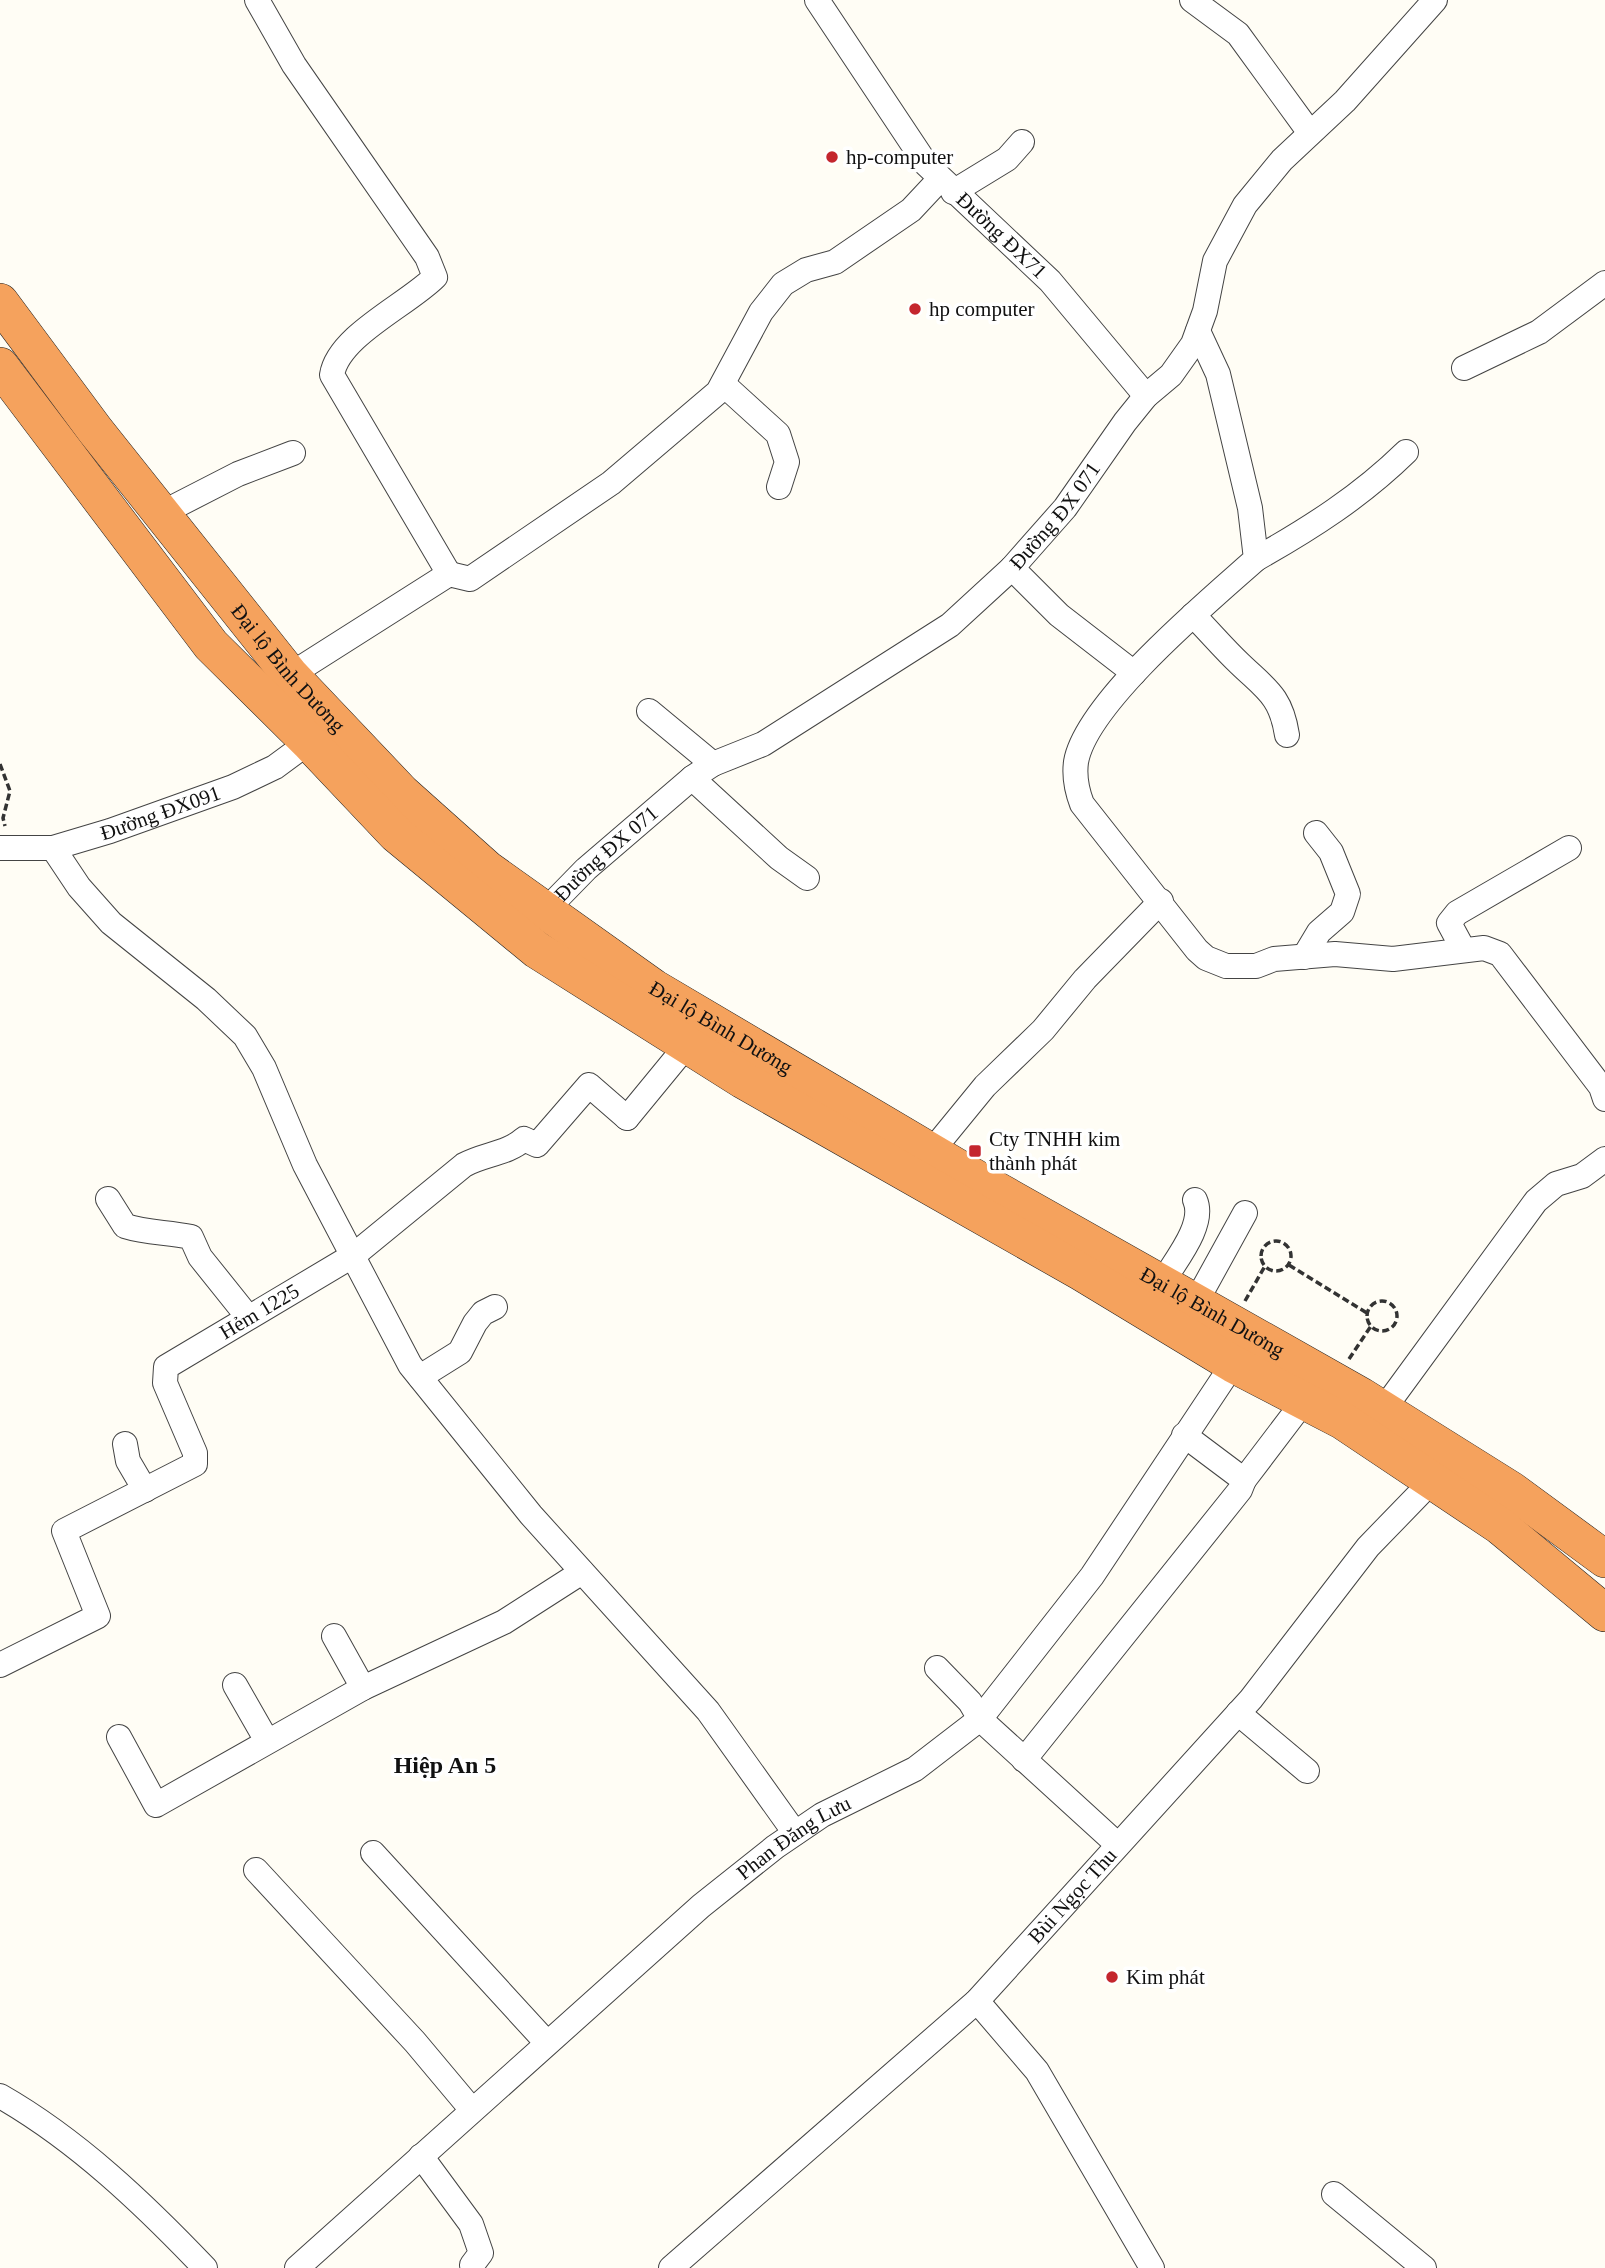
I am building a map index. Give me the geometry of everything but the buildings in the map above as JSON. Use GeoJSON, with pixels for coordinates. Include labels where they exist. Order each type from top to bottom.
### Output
{"type":"FeatureCollection","features":[{"type":"Feature","properties":{"kind":"highway","name":"Đại lộ Bình Dương"},"geometry":{"type":"LineString","coordinates":[[0,302],[290,675],[402,793],[487,869],[653,988],[931,1152],[1335,1381],[1511,1490],[1605,1559]]}},
{"type":"Feature","properties":{"kind":"highway","name":"Đại lộ Bình Dương"},"geometry":{"type":"LineString","coordinates":[[6,382],[211,645],[309,742],[396,834],[537,950],[743,1080],[1081,1272],[1233,1364],[1343,1421],[1500,1526],[1605,1613]]}},
{"type":"Feature","properties":{"kind":"street"},"geometry":{"type":"LineString","coordinates":[[257,0],[295,65],[427,257],[435,277],[418,294],[360,334],[334,363],[332,375],[449,574]]}},
{"type":"Feature","properties":{"kind":"street","name":"Đường ĐX71"},"geometry":{"type":"LineString","coordinates":[[817,0],[926,164],[1050,281],[1146,396]]}},
{"type":"Feature","properties":{"kind":"street"},"geometry":{"type":"LineString","coordinates":[[1192,0],[1238,34],[1310,133]]}},
{"type":"Feature","properties":{"kind":"street","name":"Đường ĐX 071"},"geometry":{"type":"LineString","coordinates":[[545,911],[586,869],[692,778],[713,764],[763,744],[950,625],[1012,568],[1065,508],[1146,396],[1171,374],[1193,344],[1214,261],[1245,205],[1282,160],[1345,100],[1434,0]]}},
{"type":"Feature","properties":{"kind":"street"},"geometry":{"type":"LineString","coordinates":[[290,675],[449,574],[470,579],[600,491],[718,392],[761,312],[783,284],[806,270],[835,262],[947,186],[1007,159],[1022,142]]}},
{"type":"Feature","properties":{"kind":"street"},"geometry":{"type":"LineString","coordinates":[[1464,368],[1539,332],[1605,283]]}},
{"type":"Feature","properties":{"kind":"street"},"geometry":{"type":"LineString","coordinates":[[1198,331],[1218,374],[1250,508],[1256,559]]}},
{"type":"Feature","properties":{"kind":"street"},"geometry":{"type":"LineString","coordinates":[[723,384],[778,434],[787,461],[779,487]]}},
{"type":"Feature","properties":{"kind":"street"},"geometry":{"type":"LineString","coordinates":[[1406,452],[1323,522],[1256,559],[1134,673],[1101,713],[1084,742],[1076,761],[1076,787],[1082,804],[1206,958],[1226,966],[1256,966],[1274,959],[1335,954],[1393,959],[1484,947],[1500,954],[1601,1087],[1605,1099]]}},
{"type":"Feature","properties":{"kind":"street"},"geometry":{"type":"LineString","coordinates":[[162,513],[238,474],[293,453]]}},
{"type":"Feature","properties":{"kind":"street"},"geometry":{"type":"LineString","coordinates":[[1012,568],[1059,615],[1134,673]]}},
{"type":"Feature","properties":{"kind":"street"},"geometry":{"type":"LineString","coordinates":[[1193,615],[1240,664],[1271,691],[1284,715],[1287,735]]}},
{"type":"Feature","properties":{"kind":"street"},"geometry":{"type":"LineString","coordinates":[[649,711],[713,764]]}},
{"type":"Feature","properties":{"kind":"street","name":"Đường ĐX091"},"geometry":{"type":"LineString","coordinates":[[4,848],[53,848],[233,787],[275,767],[309,742]]}},
{"type":"Feature","properties":{"kind":"street"},"geometry":{"type":"LineString","coordinates":[[692,778],[779,858],[807,878]]}},
{"type":"Feature","properties":{"kind":"street"},"geometry":{"type":"LineString","coordinates":[[1304,957],[1319,932],[1342,912],[1348,894],[1331,852],[1316,832]]}},
{"type":"Feature","properties":{"kind":"street"},"geometry":{"type":"LineString","coordinates":[[53,848],[79,887],[111,923],[206,999],[245,1036],[264,1068],[305,1165],[410,1364],[531,1515],[708,1711],[796,1833]]}},
{"type":"Feature","properties":{"kind":"street"},"geometry":{"type":"LineString","coordinates":[[1463,949],[1449,923],[1457,913],[1569,848]]}},
{"type":"Feature","properties":{"kind":"street"},"geometry":{"type":"LineString","coordinates":[[931,1152],[985,1086],[1043,1030],[1085,979],[1161,901]]}},
{"type":"Feature","properties":{"kind":"street","name":"Hẻm 1225"},"geometry":{"type":"LineString","coordinates":[[0,1665],[98,1616],[64,1531],[195,1464],[195,1452],[165,1383],[166,1367],[354,1255],[464,1165],[483,1154],[513,1149],[524,1139],[537,1145],[589,1085],[633,1126],[687,1045]]}},
{"type":"Feature","properties":{"kind":"street"},"geometry":{"type":"LineString","coordinates":[[1383,1410],[1536,1201],[1556,1184],[1582,1176],[1605,1159]]}},
{"type":"Feature","properties":{"kind":"street"},"geometry":{"type":"LineString","coordinates":[[108,1199],[125,1226],[147,1233],[166,1231],[191,1237],[200,1257],[248,1317]]}},
{"type":"Feature","properties":{"kind":"street"},"geometry":{"type":"LineString","coordinates":[[1162,1283],[1191,1233],[1198,1215],[1195,1200]]}},
{"type":"Feature","properties":{"kind":"street"},"geometry":{"type":"LineString","coordinates":[[1196,1302],[1245,1213]]}},
{"type":"Feature","properties":{"kind":"street"},"geometry":{"type":"LineString","coordinates":[[420,1377],[460,1352],[475,1323],[483,1313],[495,1307]]}},
{"type":"Feature","properties":{"kind":"street","name":"Phan Đăng Lưu"},"geometry":{"type":"LineString","coordinates":[[297,2268],[701,1906],[822,1815],[915,1769],[980,1719],[1092,1576],[1233,1364]]}},
{"type":"Feature","properties":{"kind":"street"},"geometry":{"type":"LineString","coordinates":[[1024,1760],[1241,1490],[1244,1480],[1304,1401]]}},
{"type":"Feature","properties":{"kind":"street"},"geometry":{"type":"LineString","coordinates":[[1184,1435],[1244,1480]]}},
{"type":"Feature","properties":{"kind":"street"},"geometry":{"type":"LineString","coordinates":[[125,1444],[128,1461],[145,1490]]}},
{"type":"Feature","properties":{"kind":"street","name":"Bùi Ngọc Thu"},"geometry":{"type":"LineString","coordinates":[[671,2268],[976,2001],[1238,1713],[1368,1547],[1431,1482]]}},
{"type":"Feature","properties":{"kind":"street"},"geometry":{"type":"LineString","coordinates":[[119,1737],[156,1805],[363,1688],[504,1622],[582,1572]]}},
{"type":"Feature","properties":{"kind":"street"},"geometry":{"type":"LineString","coordinates":[[334,1636],[363,1688]]}},
{"type":"Feature","properties":{"kind":"street"},"geometry":{"type":"LineString","coordinates":[[937,1668],[970,1702],[980,1719],[1118,1845]]}},
{"type":"Feature","properties":{"kind":"street"},"geometry":{"type":"LineString","coordinates":[[235,1685],[267,1741]]}},
{"type":"Feature","properties":{"kind":"street"},"geometry":{"type":"LineString","coordinates":[[1238,1713],[1307,1771]]}},
{"type":"Feature","properties":{"kind":"street"},"geometry":{"type":"LineString","coordinates":[[373,1853],[547,2043]]}},
{"type":"Feature","properties":{"kind":"street"},"geometry":{"type":"LineString","coordinates":[[256,1870],[415,2042],[472,2109]]}},
{"type":"Feature","properties":{"kind":"street"},"geometry":{"type":"LineString","coordinates":[[976,2001],[1037,2071],[1152,2268]]}},
{"type":"Feature","properties":{"kind":"street"},"geometry":{"type":"LineString","coordinates":[[0,2096],[30,2113],[111,2177],[205,2268]]}},
{"type":"Feature","properties":{"kind":"street"},"geometry":{"type":"LineString","coordinates":[[421,2156],[471,2224],[481,2253],[472,2265]]}},
{"type":"Feature","properties":{"kind":"street"},"geometry":{"type":"LineString","coordinates":[[1334,2194],[1424,2268]]}},
{"type":"Feature","properties":{"kind":"path"},"geometry":{"type":"LineString","coordinates":[[0,764],[10,791],[3,818],[4,848]]}},
{"type":"Feature","properties":{"kind":"path"},"geometry":{"type":"LineString","coordinates":[[1276,1240],[1282,1241],[1291,1251],[1289,1265],[1277,1271],[1265,1266],[1261,1260],[1264,1247],[1276,1240]]}},
{"type":"Feature","properties":{"kind":"path"},"geometry":{"type":"LineString","coordinates":[[1289,1265],[1367,1313],[1371,1326],[1376,1330],[1390,1329],[1398,1318],[1397,1312],[1388,1301],[1375,1302],[1367,1313]]}},
{"type":"Feature","properties":{"kind":"path"},"geometry":{"type":"LineString","coordinates":[[1233,1322],[1265,1266]]}},
{"type":"Feature","properties":{"kind":"path"},"geometry":{"type":"LineString","coordinates":[[1335,1381],[1371,1326]]}},
{"type":"Feature","properties":{"kind":"place","name":"hp-computer"},"geometry":{"type":"Point","coordinates":[832,157]}},
{"type":"Feature","properties":{"kind":"place","name":"hp computer"},"geometry":{"type":"Point","coordinates":[915,309]}},
{"type":"Feature","properties":{"kind":"place","name":"Cty TNHH kim thành phát"},"geometry":{"type":"Point","coordinates":[975,1151]}},
{"type":"Feature","properties":{"kind":"place","name":"Kim phát"},"geometry":{"type":"Point","coordinates":[1112,1977]}},
{"type":"Feature","properties":{"kind":"district","name":"Hiệp An 5"},"geometry":{"type":"Point","coordinates":[445,1765]}}]}
